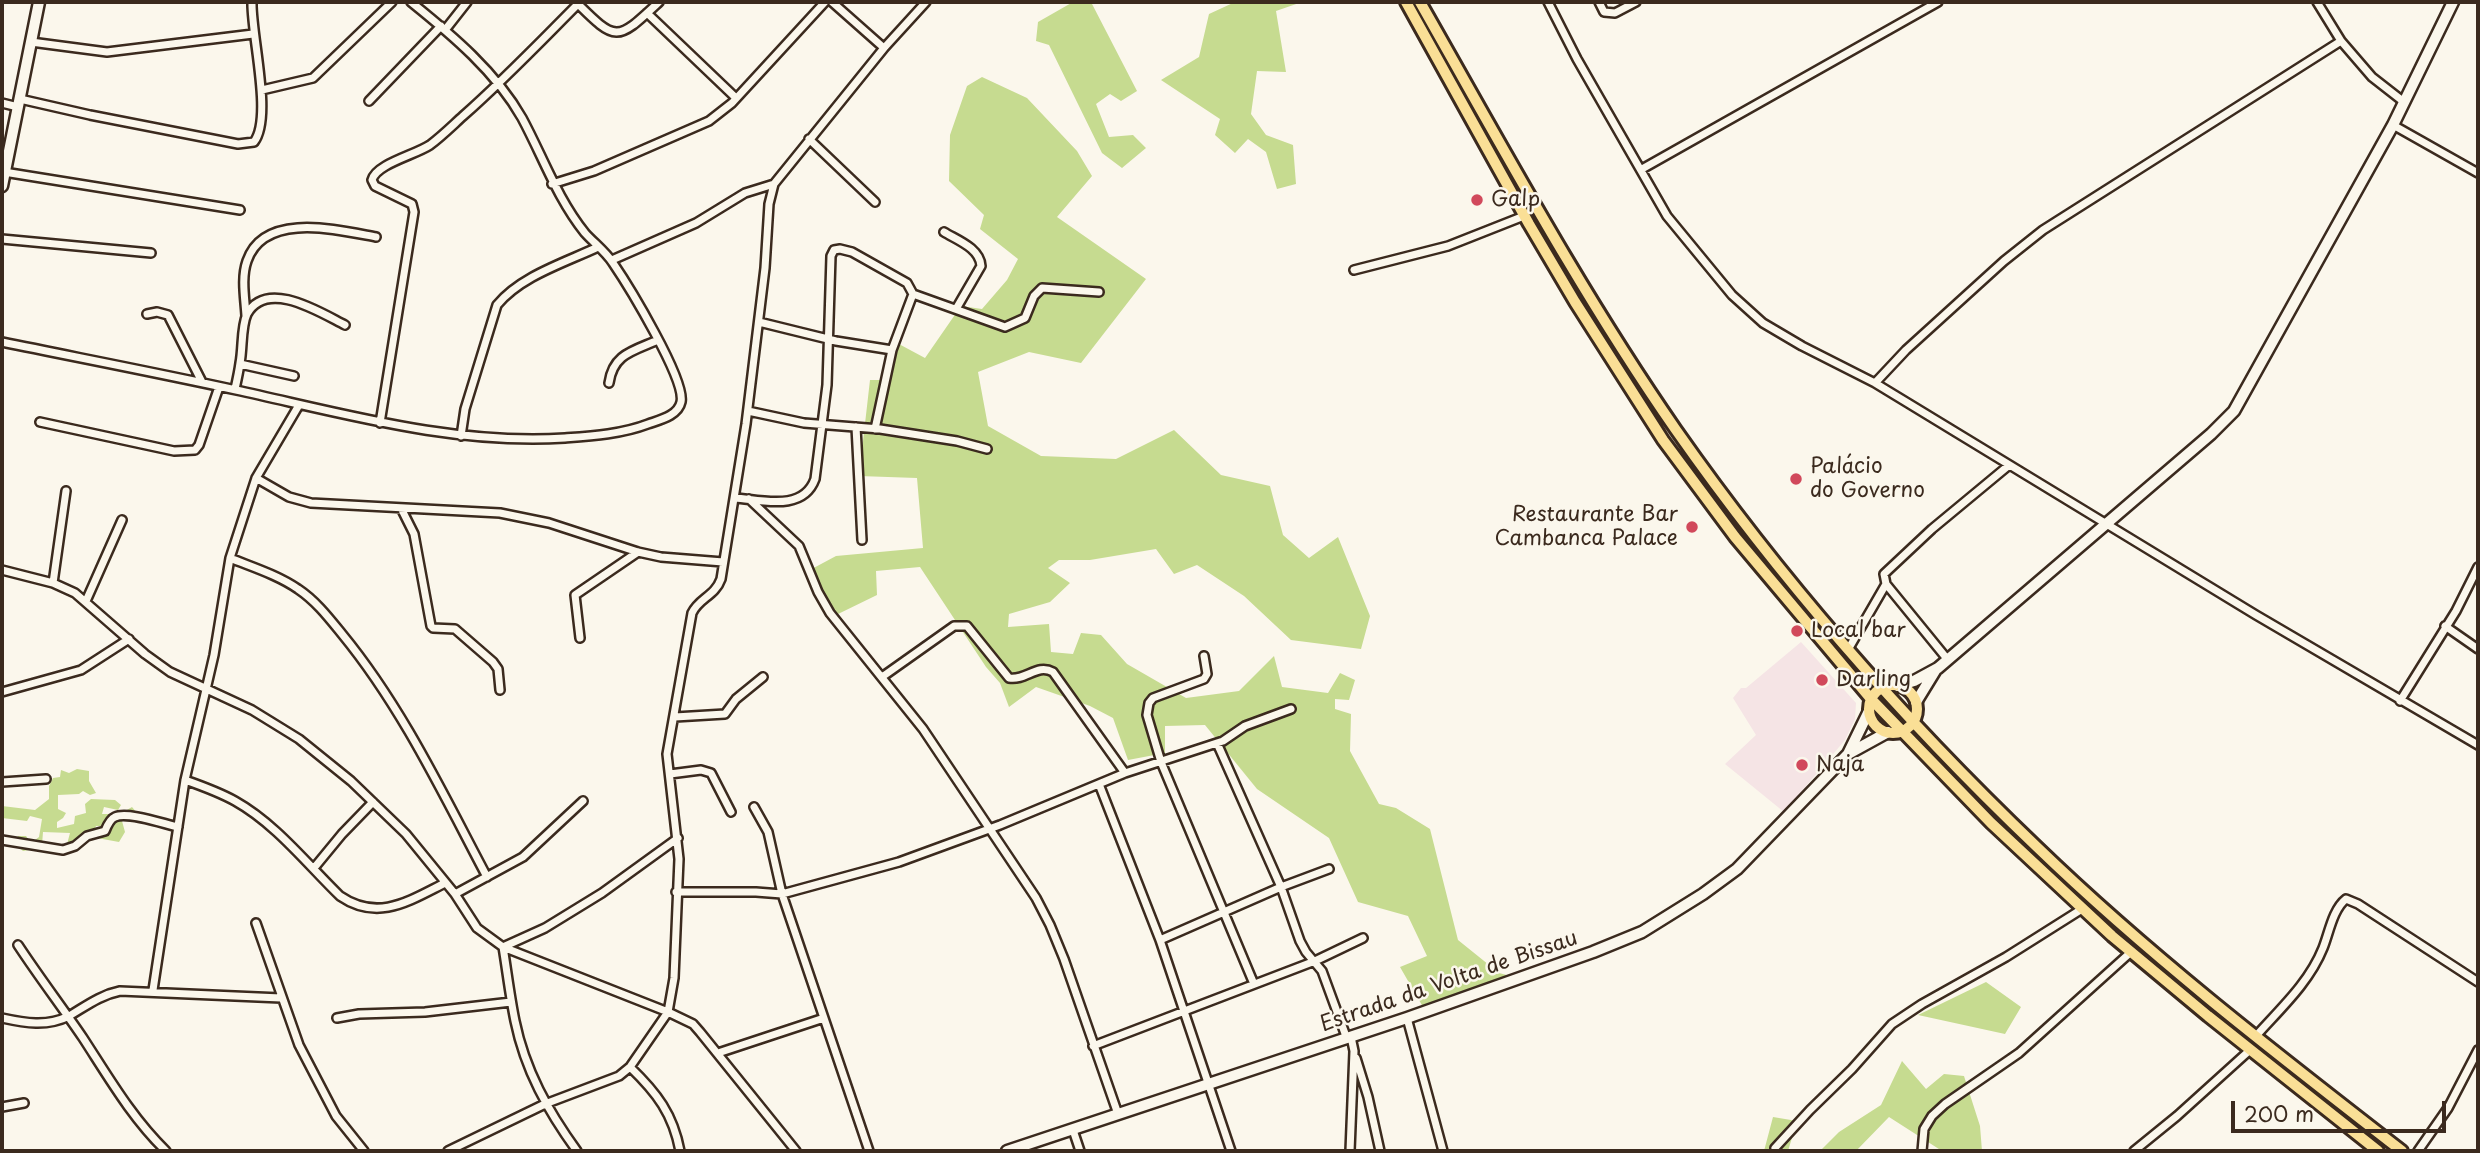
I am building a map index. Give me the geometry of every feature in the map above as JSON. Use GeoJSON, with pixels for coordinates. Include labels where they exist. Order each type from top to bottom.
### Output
{"type":"FeatureCollection","features":[{"type":"Feature","properties":{"kind":"main road"},"geometry":{"type":"LineString","coordinates":[[1406,2],[1524,216],[1663,440],[1735,537],[1871,699],[1990,823],[2082,909],[2250,1050],[2378,1151]]}},
{"type":"Feature","properties":{"kind":"main road"},"geometry":{"type":"LineString","coordinates":[[1420,2],[1612,334],[1676,429],[1794,586],[1914,721],[2038,848],[2167,963],[2402,1151]]}},
{"type":"Feature","properties":{"kind":"main road"},"geometry":{"type":"LineString","coordinates":[[1898,686],[1911,693],[1916,702],[1914,721],[1901,732],[1888,732],[1875,725],[1869,711],[1871,699],[1883,687],[1898,686]]}},
{"type":"Feature","properties":{"kind":"street"},"geometry":{"type":"LineString","coordinates":[[2,186],[39,2]]}},
{"type":"Feature","properties":{"kind":"street"},"geometry":{"type":"LineString","coordinates":[[2,103],[19,103],[247,144],[254,142],[257,138],[262,90],[253,34],[252,2]]}},
{"type":"Feature","properties":{"kind":"street"},"geometry":{"type":"LineString","coordinates":[[262,90],[313,78],[392,2]]}},
{"type":"Feature","properties":{"kind":"street"},"geometry":{"type":"LineString","coordinates":[[2,342],[235,389],[380,423],[461,436],[537,439],[593,436],[641,426],[669,416],[678,408],[681,390],[658,340],[611,260],[572,216],[552,184],[521,117],[499,84],[443,28],[411,2]]}},
{"type":"Feature","properties":{"kind":"street"},"geometry":{"type":"LineString","coordinates":[[369,101],[467,2]]}},
{"type":"Feature","properties":{"kind":"street"},"geometry":{"type":"LineString","coordinates":[[380,423],[414,212],[412,204],[375,186],[373,174],[381,167],[434,142],[499,84],[578,2],[601,27],[613,32],[626,29],[659,2]]}},
{"type":"Feature","properties":{"kind":"street"},"geometry":{"type":"LineString","coordinates":[[552,184],[594,171],[709,121],[736,98],[825,2]]}},
{"type":"Feature","properties":{"kind":"street"},"geometry":{"type":"LineString","coordinates":[[832,2],[884,48]]}},
{"type":"Feature","properties":{"kind":"street"},"geometry":{"type":"LineString","coordinates":[[448,1151],[545,1104],[603,1083],[630,1067],[668,1012],[674,978],[678,838],[667,754],[692,613],[695,606],[714,594],[723,562],[748,411],[769,204],[774,184],[884,48],[926,2]]}},
{"type":"Feature","properties":{"kind":"street"},"geometry":{"type":"LineString","coordinates":[[1548,2],[1577,59],[1667,216],[1724,286],[1747,309],[1781,335],[1875,383],[2008,466],[2478,745]]}},
{"type":"Feature","properties":{"kind":"street"},"geometry":{"type":"LineString","coordinates":[[1599,2],[1604,12],[1615,13],[1636,2]]}},
{"type":"Feature","properties":{"kind":"street"},"geometry":{"type":"LineString","coordinates":[[1642,169],[1938,2]]}},
{"type":"Feature","properties":{"kind":"street"},"geometry":{"type":"LineString","coordinates":[[2317,2],[2341,41],[2372,77],[2404,102]]}},
{"type":"Feature","properties":{"kind":"street"},"geometry":{"type":"LineString","coordinates":[[1898,686],[1938,668],[1948,660],[2211,435],[2234,411],[2393,125],[2452,2]]}},
{"type":"Feature","properties":{"kind":"street"},"geometry":{"type":"LineString","coordinates":[[647,13],[736,98]]}},
{"type":"Feature","properties":{"kind":"street"},"geometry":{"type":"LineString","coordinates":[[31,42],[107,52],[253,34]]}},
{"type":"Feature","properties":{"kind":"street"},"geometry":{"type":"LineString","coordinates":[[1875,383],[1906,350],[2004,261],[2043,230],[2341,41]]}},
{"type":"Feature","properties":{"kind":"street"},"geometry":{"type":"LineString","coordinates":[[2393,125],[2478,173]]}},
{"type":"Feature","properties":{"kind":"street"},"geometry":{"type":"LineString","coordinates":[[809,139],[875,202]]}},
{"type":"Feature","properties":{"kind":"street"},"geometry":{"type":"LineString","coordinates":[[4,172],[240,210]]}},
{"type":"Feature","properties":{"kind":"street"},"geometry":{"type":"LineString","coordinates":[[611,260],[696,223],[745,193],[774,184]]}},
{"type":"Feature","properties":{"kind":"street"},"geometry":{"type":"LineString","coordinates":[[1354,270],[1448,246],[1524,216]]}},
{"type":"Feature","properties":{"kind":"street"},"geometry":{"type":"LineString","coordinates":[[235,389],[246,316],[244,282],[247,261],[261,240],[276,232],[301,227],[376,237]]}},
{"type":"Feature","properties":{"kind":"street"},"geometry":{"type":"LineString","coordinates":[[944,232],[977,253],[981,260],[981,266],[956,309]]}},
{"type":"Feature","properties":{"kind":"street"},"geometry":{"type":"LineString","coordinates":[[2,239],[151,253]]}},
{"type":"Feature","properties":{"kind":"street"},"geometry":{"type":"LineString","coordinates":[[461,436],[465,409],[497,305],[504,296],[525,282],[598,247]]}},
{"type":"Feature","properties":{"kind":"street"},"geometry":{"type":"LineString","coordinates":[[734,498],[786,501],[798,499],[806,494],[815,479],[823,425],[831,256],[834,250],[840,248],[852,252],[907,284],[914,294],[1005,327],[1025,318],[1034,296],[1042,288],[1099,292]]}},
{"type":"Feature","properties":{"kind":"street"},"geometry":{"type":"LineString","coordinates":[[875,429],[892,350],[914,294]]}},
{"type":"Feature","properties":{"kind":"street"},"geometry":{"type":"LineString","coordinates":[[246,316],[253,306],[267,299],[286,299],[345,325]]}},
{"type":"Feature","properties":{"kind":"street"},"geometry":{"type":"LineString","coordinates":[[147,314],[157,312],[168,315],[202,383]]}},
{"type":"Feature","properties":{"kind":"street"},"geometry":{"type":"LineString","coordinates":[[759,322],[829,340],[892,350]]}},
{"type":"Feature","properties":{"kind":"street"},"geometry":{"type":"LineString","coordinates":[[609,383],[611,371],[620,358],[658,340]]}},
{"type":"Feature","properties":{"kind":"street"},"geometry":{"type":"LineString","coordinates":[[240,364],[294,376]]}},
{"type":"Feature","properties":{"kind":"street"},"geometry":{"type":"LineString","coordinates":[[40,422],[187,452],[195,450],[199,445],[219,387]]}},
{"type":"Feature","properties":{"kind":"street"},"geometry":{"type":"LineString","coordinates":[[153,990],[185,780],[220,623],[230,558],[256,478],[299,405]]}},
{"type":"Feature","properties":{"kind":"street"},"geometry":{"type":"LineString","coordinates":[[748,411],[792,421],[957,441],[987,449]]}},
{"type":"Feature","properties":{"kind":"street"},"geometry":{"type":"LineString","coordinates":[[856,427],[862,540]]}},
{"type":"Feature","properties":{"kind":"street"},"geometry":{"type":"LineString","coordinates":[[1948,660],[1886,584],[1884,574],[1891,565],[2008,466]]}},
{"type":"Feature","properties":{"kind":"street"},"geometry":{"type":"LineString","coordinates":[[256,478],[289,497],[311,503],[402,510],[440,509],[527,517],[638,552],[661,557],[723,562]]}},
{"type":"Feature","properties":{"kind":"street"},"geometry":{"type":"LineString","coordinates":[[53,583],[66,491]]}},
{"type":"Feature","properties":{"kind":"street"},"geometry":{"type":"LineString","coordinates":[[749,499],[799,546],[830,613],[923,729],[1021,873],[1050,925],[1118,1114]]}},
{"type":"Feature","properties":{"kind":"street"},"geometry":{"type":"LineString","coordinates":[[402,510],[414,534],[431,626],[455,629],[493,662],[498,669],[500,690]]}},
{"type":"Feature","properties":{"kind":"street"},"geometry":{"type":"LineString","coordinates":[[86,601],[122,520]]}},
{"type":"Feature","properties":{"kind":"street"},"geometry":{"type":"LineString","coordinates":[[580,638],[575,595],[638,552]]}},
{"type":"Feature","properties":{"kind":"street"},"geometry":{"type":"LineString","coordinates":[[230,558],[298,589],[323,611],[356,652],[382,687],[486,877]]}},
{"type":"Feature","properties":{"kind":"street"},"geometry":{"type":"LineString","coordinates":[[2400,701],[2478,567]]}},
{"type":"Feature","properties":{"kind":"street"},"geometry":{"type":"LineString","coordinates":[[2,570],[53,583],[86,601],[170,672],[279,726],[317,753],[406,834],[455,894],[477,928],[503,947],[693,1024],[796,1151]]}},
{"type":"Feature","properties":{"kind":"street"},"geometry":{"type":"LineString","coordinates":[[1849,648],[1886,584]]}},
{"type":"Feature","properties":{"kind":"street"},"geometry":{"type":"LineString","coordinates":[[882,677],[954,626],[967,626],[1009,678],[1021,678],[1039,669],[1047,669],[1053,673],[1125,773]]}},
{"type":"Feature","properties":{"kind":"street"},"geometry":{"type":"LineString","coordinates":[[2445,626],[2478,649]]}},
{"type":"Feature","properties":{"kind":"street"},"geometry":{"type":"LineString","coordinates":[[2,692],[81,670],[129,639]]}},
{"type":"Feature","properties":{"kind":"street"},"geometry":{"type":"LineString","coordinates":[[1204,656],[1207,674],[1204,679],[1153,698],[1149,703],[1147,715],[1161,762],[1254,984]]}},
{"type":"Feature","properties":{"kind":"street"},"geometry":{"type":"LineString","coordinates":[[1916,702],[1938,668]]}},
{"type":"Feature","properties":{"kind":"street"},"geometry":{"type":"LineString","coordinates":[[675,717],[725,714],[736,699],[763,677]]}},
{"type":"Feature","properties":{"kind":"street"},"geometry":{"type":"LineString","coordinates":[[676,892],[782,894],[899,862],[990,829],[1125,773],[1217,743],[1232,737],[1251,723],[1291,709]]}},
{"type":"Feature","properties":{"kind":"street"},"geometry":{"type":"LineString","coordinates":[[1848,754],[1869,711]]}},
{"type":"Feature","properties":{"kind":"street"},"geometry":{"type":"LineString","coordinates":[[1848,754],[1888,732]]}},
{"type":"Feature","properties":{"kind":"street"},"geometry":{"type":"LineString","coordinates":[[1217,743],[1281,887],[1300,941],[1322,971],[1349,1038],[1368,1097],[1380,1151]]}},
{"type":"Feature","properties":{"kind":"street","name":"Estrada da Volta de Bissau"},"geometry":{"type":"LineString","coordinates":[[1007,1151],[1407,1018],[1642,932],[1737,869],[1848,754]]}},
{"type":"Feature","properties":{"kind":"street"},"geometry":{"type":"LineString","coordinates":[[670,774],[701,770],[711,773],[731,812]]}},
{"type":"Feature","properties":{"kind":"street"},"geometry":{"type":"LineString","coordinates":[[2,782],[46,779]]}},
{"type":"Feature","properties":{"kind":"street"},"geometry":{"type":"LineString","coordinates":[[185,780],[216,791],[238,803],[282,837],[346,900],[378,910],[391,908],[444,883]]}},
{"type":"Feature","properties":{"kind":"street"},"geometry":{"type":"LineString","coordinates":[[1099,784],[1160,940],[1231,1151]]}},
{"type":"Feature","properties":{"kind":"street"},"geometry":{"type":"LineString","coordinates":[[455,894],[531,851],[583,801]]}},
{"type":"Feature","properties":{"kind":"street"},"geometry":{"type":"LineString","coordinates":[[314,868],[373,802]]}},
{"type":"Feature","properties":{"kind":"street"},"geometry":{"type":"LineString","coordinates":[[754,807],[768,832],[782,894],[869,1151]]}},
{"type":"Feature","properties":{"kind":"street"},"geometry":{"type":"LineString","coordinates":[[2,840],[70,849],[87,836],[105,831],[111,819],[122,816],[178,827]]}},
{"type":"Feature","properties":{"kind":"street"},"geometry":{"type":"LineString","coordinates":[[503,947],[545,928],[678,838]]}},
{"type":"Feature","properties":{"kind":"street"},"geometry":{"type":"LineString","coordinates":[[1160,940],[1329,869]]}},
{"type":"Feature","properties":{"kind":"street"},"geometry":{"type":"LineString","coordinates":[[2256,1036],[2309,976],[2335,915],[2342,901],[2346,899],[2358,904],[2478,982]]}},
{"type":"Feature","properties":{"kind":"street"},"geometry":{"type":"LineString","coordinates":[[1775,1148],[1892,1024],[2082,909]]}},
{"type":"Feature","properties":{"kind":"street"},"geometry":{"type":"LineString","coordinates":[[256,923],[299,1045],[336,1116],[364,1151]]}},
{"type":"Feature","properties":{"kind":"street"},"geometry":{"type":"LineString","coordinates":[[1093,1046],[1315,961],[1363,938]]}},
{"type":"Feature","properties":{"kind":"street"},"geometry":{"type":"LineString","coordinates":[[18,946],[138,1121],[166,1151]]}},
{"type":"Feature","properties":{"kind":"street"},"geometry":{"type":"LineString","coordinates":[[503,947],[520,1042],[545,1104],[577,1151]]}},
{"type":"Feature","properties":{"kind":"street"},"geometry":{"type":"LineString","coordinates":[[1922,1151],[1923,1129],[1932,1116],[2019,1053],[2131,952]]}},
{"type":"Feature","properties":{"kind":"street"},"geometry":{"type":"LineString","coordinates":[[2,1018],[31,1024],[54,1021],[110,993],[153,990],[281,998]]}},
{"type":"Feature","properties":{"kind":"street"},"geometry":{"type":"LineString","coordinates":[[337,1018],[512,1002]]}},
{"type":"Feature","properties":{"kind":"street"},"geometry":{"type":"LineString","coordinates":[[718,1053],[824,1018]]}},
{"type":"Feature","properties":{"kind":"street"},"geometry":{"type":"LineString","coordinates":[[1407,1018],[1443,1151]]}},
{"type":"Feature","properties":{"kind":"street"},"geometry":{"type":"LineString","coordinates":[[2134,1151],[2250,1050]]}},
{"type":"Feature","properties":{"kind":"street"},"geometry":{"type":"LineString","coordinates":[[2418,1151],[2448,1108],[2478,1050]]}},
{"type":"Feature","properties":{"kind":"street"},"geometry":{"type":"LineString","coordinates":[[1350,1151],[1354,1051]]}},
{"type":"Feature","properties":{"kind":"street"},"geometry":{"type":"LineString","coordinates":[[630,1067],[658,1095],[676,1130],[680,1151]]}},
{"type":"Feature","properties":{"kind":"street"},"geometry":{"type":"LineString","coordinates":[[2,1107],[24,1103]]}},
{"type":"Feature","properties":{"kind":"street"},"geometry":{"type":"LineString","coordinates":[[1073,1130],[1080,1151]]}},
{"type":"Feature","properties":{"kind":"shaded area"},"geometry":{"type":"Polygon","coordinates":[[[1801,642],[1856,703],[1855,719],[1845,740],[1784,812],[1725,764],[1756,735],[1733,698],[1741,688],[1746,688],[1801,642]]]}},
{"type":"Feature","properties":{"kind":"green space"},"geometry":{"type":"Polygon","coordinates":[[[1073,2],[1091,2],[1137,91],[1121,101],[1110,94],[1096,104],[1109,137],[1133,135],[1146,148],[1122,168],[1102,153],[1049,45],[1036,41],[1038,22],[1073,2]]]}},
{"type":"Feature","properties":{"kind":"green space"},"geometry":{"type":"Polygon","coordinates":[[[1235,2],[1302,2],[1276,11],[1286,72],[1257,71],[1251,114],[1266,135],[1293,145],[1296,184],[1277,189],[1266,152],[1248,139],[1235,153],[1215,135],[1220,119],[1161,80],[1199,57],[1209,14],[1235,2]]]}},
{"type":"Feature","properties":{"kind":"green space"},"geometry":{"type":"Polygon","coordinates":[[[982,77],[1027,98],[1077,151],[1092,176],[1057,217],[1146,279],[1081,363],[1029,352],[978,372],[988,426],[1041,456],[1116,459],[1174,430],[1221,475],[1270,486],[1283,535],[1309,558],[1338,537],[1370,616],[1361,649],[1291,640],[1244,596],[1197,565],[1174,574],[1156,549],[1090,560],[1059,560],[1048,568],[1070,583],[1050,602],[1009,614],[1008,627],[1049,624],[1051,652],[1073,654],[1081,633],[1101,635],[1127,664],[1186,698],[1239,691],[1274,656],[1282,687],[1328,693],[1340,673],[1355,680],[1349,700],[1335,699],[1335,709],[1351,714],[1350,751],[1379,804],[1396,808],[1430,829],[1458,940],[1499,973],[1514,977],[1423,1007],[1400,967],[1427,956],[1408,916],[1358,902],[1329,838],[1257,789],[1205,725],[1165,726],[1165,753],[1128,760],[1113,718],[1090,706],[1036,687],[1009,707],[1000,683],[986,667],[920,567],[876,571],[877,595],[836,615],[808,571],[836,556],[923,548],[917,478],[859,476],[870,380],[887,380],[897,343],[925,358],[961,306],[982,309],[1007,280],[1018,259],[980,229],[984,215],[949,181],[950,135],[967,86],[982,77]]]}},
{"type":"Feature","properties":{"kind":"green space"},"geometry":{"type":"Polygon","coordinates":[[[77,769],[89,771],[89,781],[96,793],[90,795],[83,791],[79,794],[58,795],[58,809],[66,813],[57,822],[57,828],[74,824],[75,816],[86,813],[85,804],[91,799],[115,800],[121,805],[118,810],[104,807],[102,814],[120,814],[132,807],[137,813],[133,819],[122,821],[125,832],[119,842],[97,838],[104,835],[106,830],[102,826],[96,826],[92,835],[66,848],[70,833],[43,832],[42,845],[23,851],[14,843],[18,836],[26,836],[31,843],[39,837],[42,819],[30,816],[27,821],[2,818],[2,806],[35,810],[49,799],[49,786],[53,778],[60,777],[61,770],[69,773],[77,769]]]}},
{"type":"Feature","properties":{"kind":"green space"},"geometry":{"type":"Polygon","coordinates":[[[1986,982],[2021,1007],[2005,1034],[1918,1015],[1986,982]]]}},
{"type":"Feature","properties":{"kind":"green space"},"geometry":{"type":"Polygon","coordinates":[[[1902,1061],[1926,1089],[1944,1074],[1964,1076],[1980,1126],[1982,1151],[1942,1151],[1889,1117],[1856,1151],[1814,1151],[1821,1150],[1839,1132],[1881,1105],[1902,1061]]]}},
{"type":"Feature","properties":{"kind":"green space"},"geometry":{"type":"Polygon","coordinates":[[[1773,1117],[1797,1121],[1788,1151],[1764,1151],[1773,1117]]]}},
{"type":"Feature","properties":{"kind":"place","name":"Galp"},"geometry":{"type":"Point","coordinates":[1477,200]}},
{"type":"Feature","properties":{"kind":"place","name":"Palácio do Governo"},"geometry":{"type":"Point","coordinates":[1796,479]}},
{"type":"Feature","properties":{"kind":"place","name":"Restaurante Bar Cambanca Palace"},"geometry":{"type":"Point","coordinates":[1692,527]}},
{"type":"Feature","properties":{"kind":"place","name":"Local bar"},"geometry":{"type":"Point","coordinates":[1797,631]}},
{"type":"Feature","properties":{"kind":"place","name":"Darling"},"geometry":{"type":"Point","coordinates":[1822,680]}},
{"type":"Feature","properties":{"kind":"place","name":"Naja"},"geometry":{"type":"Point","coordinates":[1802,765]}}]}
